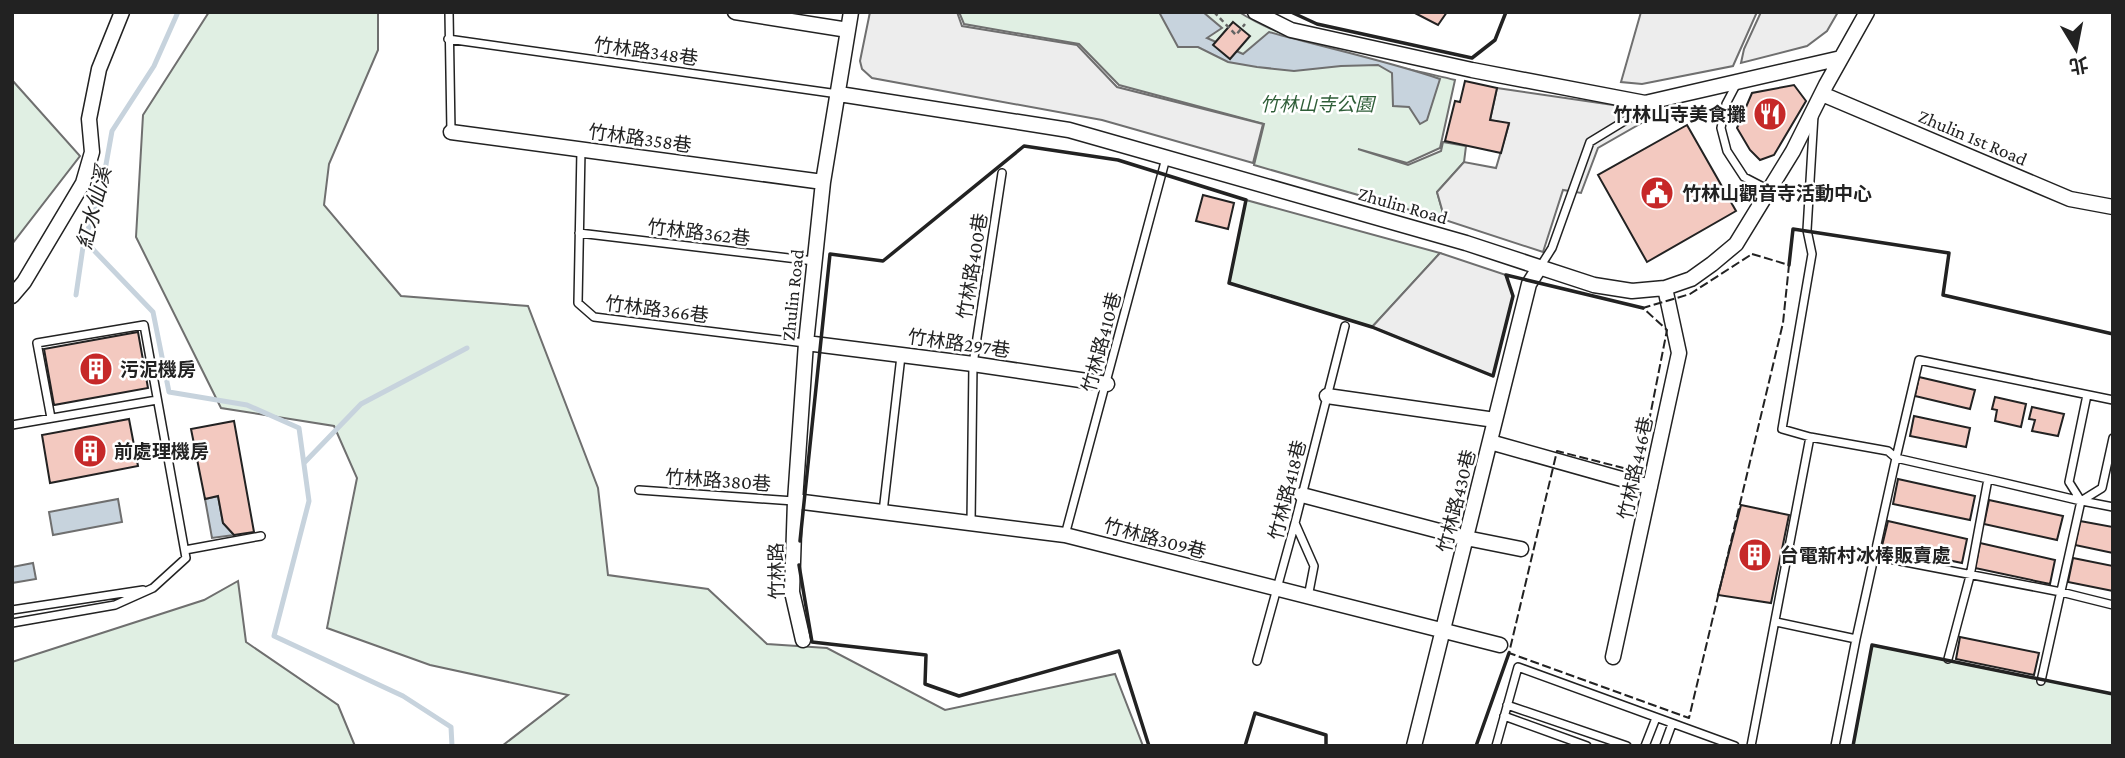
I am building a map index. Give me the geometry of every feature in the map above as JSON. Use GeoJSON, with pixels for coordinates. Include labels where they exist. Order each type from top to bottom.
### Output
{"type":"FeatureCollection","features":[{"type":"Feature","properties":{"kind":"street"},"geometry":{"type":"LineString","coordinates":[[12,296],[24,282],[83,183],[92,152],[89,119],[99,69],[122,12]]}},
{"type":"Feature","properties":{"kind":"street"},"geometry":{"type":"LineString","coordinates":[[735,12],[794,17],[848,30]]}},
{"type":"Feature","properties":{"kind":"street","name":"Zhulin Road"},"geometry":{"type":"LineString","coordinates":[[795,501],[806,343],[823,182],[851,12]]}},
{"type":"Feature","properties":{"kind":"street","name":"Zhulin Road"},"geometry":{"type":"LineString","coordinates":[[839,94],[1069,130],[1466,243],[1594,285],[1632,291],[1665,288],[1691,279],[1735,244],[1770,191],[1867,12]]}},
{"type":"Feature","properties":{"kind":"street"},"geometry":{"type":"LineString","coordinates":[[1251,17],[1291,30],[1472,70],[1645,103],[1841,58]]}},
{"type":"Feature","properties":{"kind":"street","name":"Zhulin 1st Road"},"geometry":{"type":"LineString","coordinates":[[1822,94],[2070,199],[2113,207]]}},
{"type":"Feature","properties":{"kind":"street","name":"竹林路358巷"},"geometry":{"type":"LineString","coordinates":[[451,132],[823,182]]}},
{"type":"Feature","properties":{"kind":"street","name":"竹林路430巷"},"geometry":{"type":"LineString","coordinates":[[1414,746],[1529,284],[1539,268]]}},
{"type":"Feature","properties":{"kind":"street","name":"竹林路446巷"},"geometry":{"type":"LineString","coordinates":[[1613,657],[1679,353],[1665,288]]}},
{"type":"Feature","properties":{"kind":"street","name":"竹林路297巷"},"geometry":{"type":"LineString","coordinates":[[806,343],[1107,384]]}},
{"type":"Feature","properties":{"kind":"street"},"geometry":{"type":"LineString","coordinates":[[1327,396],[1495,420]]}},
{"type":"Feature","properties":{"kind":"street"},"geometry":{"type":"LineString","coordinates":[[1490,442],[1650,487]]}},
{"type":"Feature","properties":{"kind":"street"},"geometry":{"type":"LineString","coordinates":[[1302,495],[1466,538],[1521,549]]}},
{"type":"Feature","properties":{"kind":"street","name":"竹林路309巷"},"geometry":{"type":"LineString","coordinates":[[795,501],[1065,535],[1500,645]]}},
{"type":"Feature","properties":{"kind":"street","name":"竹林路"},"geometry":{"type":"LineString","coordinates":[[795,501],[792,592],[803,640]]}},
{"type":"Feature","properties":{"kind":"lane"},"geometry":{"type":"LineString","coordinates":[[449,12],[451,132]]}},
{"type":"Feature","properties":{"kind":"lane","name":"竹林路348巷"},"geometry":{"type":"LineString","coordinates":[[448,39],[839,94]]}},
{"type":"Feature","properties":{"kind":"lane"},"geometry":{"type":"LineString","coordinates":[[1737,82],[1726,104],[1721,128],[1727,151],[1744,177],[1770,191]]}},
{"type":"Feature","properties":{"kind":"lane"},"geometry":{"type":"LineString","coordinates":[[1539,268],[1552,248],[1590,142],[1630,117],[1645,103]]}},
{"type":"Feature","properties":{"kind":"lane"},"geometry":{"type":"LineString","coordinates":[[1815,107],[1807,230],[1812,254],[1782,429],[1810,437],[1888,451],[1896,458],[2113,507]]}},
{"type":"Feature","properties":{"kind":"lane","name":"竹林路366巷"},"geometry":{"type":"LineString","coordinates":[[582,150],[578,303],[594,317],[806,343]]}},
{"type":"Feature","properties":{"kind":"lane","name":"竹林路410巷"},"geometry":{"type":"LineString","coordinates":[[1065,535],[1166,157]]}},
{"type":"Feature","properties":{"kind":"lane","name":"竹林路400巷"},"geometry":{"type":"LineString","coordinates":[[971,523],[973,364],[1002,173]]}},
{"type":"Feature","properties":{"kind":"lane","name":"竹林路362巷"},"geometry":{"type":"LineString","coordinates":[[579,233],[814,261]]}},
{"type":"Feature","properties":{"kind":"lane"},"geometry":{"type":"LineString","coordinates":[[12,623],[115,605],[153,588],[186,558],[144,325],[37,343],[51,418]]}},
{"type":"Feature","properties":{"kind":"lane","name":"竹林路418巷"},"geometry":{"type":"LineString","coordinates":[[1257,661],[1345,326]]}},
{"type":"Feature","properties":{"kind":"lane"},"geometry":{"type":"LineString","coordinates":[[883,512],[902,355]]}},
{"type":"Feature","properties":{"kind":"lane"},"geometry":{"type":"LineString","coordinates":[[1835,746],[1874,556],[1919,360],[2113,400]]}},
{"type":"Feature","properties":{"kind":"lane"},"geometry":{"type":"LineString","coordinates":[[2041,681],[2081,501],[2069,482],[2087,395]]}},
{"type":"Feature","properties":{"kind":"lane"},"geometry":{"type":"LineString","coordinates":[[12,425],[157,400]]}},
{"type":"Feature","properties":{"kind":"lane"},"geometry":{"type":"LineString","coordinates":[[1751,746],[1810,437]]}},
{"type":"Feature","properties":{"kind":"lane"},"geometry":{"type":"LineString","coordinates":[[2081,501],[2102,488],[2113,438]]}},
{"type":"Feature","properties":{"kind":"lane"},"geometry":{"type":"LineString","coordinates":[[1948,659],[1970,576],[1988,479]]}},
{"type":"Feature","properties":{"kind":"lane","name":"竹林路380巷"},"geometry":{"type":"LineString","coordinates":[[639,490],[795,501]]}},
{"type":"Feature","properties":{"kind":"lane"},"geometry":{"type":"LineString","coordinates":[[1295,523],[1314,566],[1308,598]]}},
{"type":"Feature","properties":{"kind":"lane"},"geometry":{"type":"LineString","coordinates":[[185,550],[261,536]]}},
{"type":"Feature","properties":{"kind":"lane"},"geometry":{"type":"LineString","coordinates":[[1874,556],[2061,592],[2113,605]]}},
{"type":"Feature","properties":{"kind":"lane"},"geometry":{"type":"LineString","coordinates":[[12,610],[153,588]]}},
{"type":"Feature","properties":{"kind":"lane"},"geometry":{"type":"LineString","coordinates":[[1776,622],[1856,639]]}},
{"type":"Feature","properties":{"kind":"lane"},"geometry":{"type":"LineString","coordinates":[[1496,746],[1518,667],[1735,746]]}},
{"type":"Feature","properties":{"kind":"lane"},"geometry":{"type":"LineString","coordinates":[[1507,705],[1628,746]]}},
{"type":"Feature","properties":{"kind":"lane"},"geometry":{"type":"LineString","coordinates":[[1504,716],[1587,746]]}},
{"type":"Feature","properties":{"kind":"lane"},"geometry":{"type":"LineString","coordinates":[[1645,746],[1656,718]]}},
{"type":"Feature","properties":{"kind":"lane"},"geometry":{"type":"LineString","coordinates":[[1664,746],[1672,724]]}},
{"type":"Feature","properties":{"kind":"path"},"geometry":{"type":"LineString","coordinates":[[1214,12],[1236,35],[1251,17]]}},
{"type":"Feature","properties":{"kind":"green space"},"geometry":{"type":"Polygon","coordinates":[[[209,12],[378,12],[378,50],[329,164],[324,205],[401,296],[528,306],[598,488],[608,575],[708,589],[767,644],[827,648],[945,710],[1115,674],[1143,746],[502,746],[568,695],[430,665],[327,628],[357,478],[334,426],[221,408],[136,237],[143,115],[209,12]]]}},
{"type":"Feature","properties":{"kind":"green space","name":"竹林山寺公園"},"geometry":{"type":"Polygon","coordinates":[[[959,12],[1239,12],[1263,25],[1316,46],[1455,80],[1440,148],[1407,163],[1358,149],[1408,165],[1441,151],[1443,142],[1466,146],[1464,162],[1437,192],[1445,220],[1254,165],[1264,124],[1119,85],[1079,44],[964,24],[959,12]]]}},
{"type":"Feature","properties":{"kind":"green space"},"geometry":{"type":"Polygon","coordinates":[[[12,80],[80,156],[12,244],[12,80]]]}},
{"type":"Feature","properties":{"kind":"green space"},"geometry":{"type":"Polygon","coordinates":[[[1246,200],[1440,253],[1372,327],[1229,283],[1246,200]]]}},
{"type":"Feature","properties":{"kind":"green space"},"geometry":{"type":"Polygon","coordinates":[[[238,581],[246,642],[338,705],[355,746],[12,746],[12,662],[204,600],[238,581]]]}},
{"type":"Feature","properties":{"kind":"green space"},"geometry":{"type":"Polygon","coordinates":[[[1872,645],[2113,694],[2113,746],[1853,746],[1872,645]]]}},
{"type":"Feature","properties":{"kind":"shaded area"},"geometry":{"type":"Polygon","coordinates":[[[870,12],[957,12],[962,26],[1077,45],[1117,87],[1263,124],[1253,163],[1102,120],[872,78],[862,69],[860,61],[870,12]]]}},
{"type":"Feature","properties":{"kind":"shaded area"},"geometry":{"type":"Polygon","coordinates":[[[1159,12],[1203,12],[1222,28],[1207,38],[1243,54],[1269,32],[1440,79],[1427,120],[1420,124],[1409,107],[1393,106],[1392,73],[1378,65],[1294,71],[1228,62],[1198,47],[1178,47],[1159,12]]]}},
{"type":"Feature","properties":{"kind":"shaded area"},"geometry":{"type":"Polygon","coordinates":[[[1641,12],[1757,12],[1733,66],[1642,84],[1621,82],[1641,12]]]}},
{"type":"Feature","properties":{"kind":"shaded area"},"geometry":{"type":"Polygon","coordinates":[[[1761,12],[1838,12],[1827,31],[1807,46],[1741,63],[1744,49],[1761,12]]]}},
{"type":"Feature","properties":{"kind":"shaded area"},"geometry":{"type":"Polygon","coordinates":[[[1497,88],[1620,106],[1658,104],[1659,113],[1598,148],[1581,193],[1563,190],[1543,252],[1445,220],[1437,192],[1464,162],[1496,168],[1509,124],[1490,120],[1497,88]]]}},
{"type":"Feature","properties":{"kind":"shaded area"},"geometry":{"type":"Polygon","coordinates":[[[1440,253],[1506,275],[1513,296],[1493,376],[1372,327],[1440,253]]]}},
{"type":"Feature","properties":{"kind":"shaded area"},"geometry":{"type":"Polygon","coordinates":[[[218,496],[223,523],[234,535],[212,538],[205,499],[218,496]]]}},
{"type":"Feature","properties":{"kind":"shaded area"},"geometry":{"type":"Polygon","coordinates":[[[118,499],[122,522],[53,535],[49,512],[118,499]]]}},
{"type":"Feature","properties":{"kind":"shaded area"},"geometry":{"type":"Polygon","coordinates":[[[33,563],[36,579],[12,583],[12,567],[33,563]]]}},
{"type":"Feature","properties":{"kind":"building"},"geometry":{"type":"Polygon","coordinates":[[[1413,12],[1447,12],[1438,25],[1413,12]]]}},
{"type":"Feature","properties":{"kind":"building"},"geometry":{"type":"Polygon","coordinates":[[[1233,22],[1250,36],[1230,59],[1213,45],[1233,22]]]}},
{"type":"Feature","properties":{"kind":"building"},"geometry":{"type":"Polygon","coordinates":[[[1465,81],[1497,88],[1490,120],[1509,123],[1501,153],[1445,141],[1455,101],[1460,102],[1465,81]]]}},
{"type":"Feature","properties":{"kind":"building","name":"竹林山寺美食攤"},"geometry":{"type":"Polygon","coordinates":[[[1794,85],[1806,101],[1774,155],[1760,160],[1750,150],[1737,128],[1752,93],[1794,85]]]}},
{"type":"Feature","properties":{"kind":"building"},"geometry":{"type":"Polygon","coordinates":[[[1687,125],[1736,211],[1647,262],[1598,175],[1687,125]]]}},
{"type":"Feature","properties":{"kind":"building"},"geometry":{"type":"Polygon","coordinates":[[[1203,195],[1234,203],[1228,229],[1196,221],[1203,195]]]}},
{"type":"Feature","properties":{"kind":"building","name":"污泥機房"},"geometry":{"type":"Polygon","coordinates":[[[138,332],[148,388],[54,405],[44,349],[138,332]]]}},
{"type":"Feature","properties":{"kind":"building"},"geometry":{"type":"Polygon","coordinates":[[[1919,377],[1975,390],[1970,409],[1915,396],[1919,377]]]}},
{"type":"Feature","properties":{"kind":"building"},"geometry":{"type":"Polygon","coordinates":[[[1995,397],[2026,404],[2021,427],[1995,421],[1997,410],[1992,409],[1995,397]]]}},
{"type":"Feature","properties":{"kind":"building"},"geometry":{"type":"Polygon","coordinates":[[[2032,407],[2064,414],[2058,436],[2032,431],[2035,420],[2029,419],[2032,407]]]}},
{"type":"Feature","properties":{"kind":"building"},"geometry":{"type":"Polygon","coordinates":[[[1914,416],[1970,428],[1966,447],[1910,436],[1914,416]]]}},
{"type":"Feature","properties":{"kind":"building","name":"前處理機房"},"geometry":{"type":"Polygon","coordinates":[[[129,419],[138,466],[50,483],[42,435],[129,419]]]}},
{"type":"Feature","properties":{"kind":"building"},"geometry":{"type":"Polygon","coordinates":[[[234,421],[254,532],[234,535],[223,523],[218,496],[205,499],[191,429],[234,421]]]}},
{"type":"Feature","properties":{"kind":"building"},"geometry":{"type":"Polygon","coordinates":[[[1898,479],[1975,496],[1970,520],[1893,504],[1898,479]]]}},
{"type":"Feature","properties":{"kind":"building"},"geometry":{"type":"Polygon","coordinates":[[[1989,500],[2063,516],[2057,540],[1984,524],[1989,500]]]}},
{"type":"Feature","properties":{"kind":"building","name":"台電新村冰棒販賣處"},"geometry":{"type":"Polygon","coordinates":[[[1741,505],[1789,515],[1771,603],[1718,595],[1741,505]]]}},
{"type":"Feature","properties":{"kind":"building"},"geometry":{"type":"Polygon","coordinates":[[[1888,521],[1967,539],[1962,563],[1882,546],[1888,521]]]}},
{"type":"Feature","properties":{"kind":"building"},"geometry":{"type":"Polygon","coordinates":[[[2080,521],[2113,527],[2113,553],[2075,545],[2080,521]]]}},
{"type":"Feature","properties":{"kind":"building"},"geometry":{"type":"Polygon","coordinates":[[[1980,543],[2055,560],[2050,584],[1975,568],[1980,543]]]}},
{"type":"Feature","properties":{"kind":"building"},"geometry":{"type":"Polygon","coordinates":[[[2073,558],[2113,566],[2113,591],[2068,582],[2073,558]]]}},
{"type":"Feature","properties":{"kind":"building"},"geometry":{"type":"Polygon","coordinates":[[[1960,637],[2039,653],[2034,675],[1956,659],[1960,637]]]}},
{"type":"Feature","properties":{"kind":"waterway","name":"紅水仙溪"},"geometry":{"type":"LineString","coordinates":[[76,295],[84,240],[100,198],[112,131],[154,66],[178,12]]}},
{"type":"Feature","properties":{"kind":"waterway"},"geometry":{"type":"LineString","coordinates":[[84,240],[153,312],[169,392],[247,405],[299,428],[309,501],[274,636],[403,696],[451,727],[452,746]]}},
{"type":"Feature","properties":{"kind":"waterway"},"geometry":{"type":"LineString","coordinates":[[304,463],[361,404],[467,348]]}},
{"type":"Feature","properties":{"kind":"fence"},"geometry":{"type":"LineString","coordinates":[[1752,254],[1789,265],[1783,323],[1689,718],[1509,653],[1557,451],[1639,472],[1667,330],[1643,308],[1690,294],[1752,254]]}},
{"type":"Feature","properties":{"kind":"wall"},"geometry":{"type":"LineString","coordinates":[[1291,12],[1317,24],[1472,58],[1495,40],[1506,12]]}},
{"type":"Feature","properties":{"kind":"wall"},"geometry":{"type":"LineString","coordinates":[[800,541],[830,254],[883,261],[1024,146],[1118,160],[1246,200],[1229,283],[1372,327],[1493,376],[1513,296],[1506,275]]}},
{"type":"Feature","properties":{"kind":"wall"},"geometry":{"type":"LineString","coordinates":[[1789,265],[1793,229],[1949,253],[1943,295],[2113,334]]}},
{"type":"Feature","properties":{"kind":"wall"},"geometry":{"type":"LineString","coordinates":[[1506,275],[1643,308]]}},
{"type":"Feature","properties":{"kind":"wall"},"geometry":{"type":"LineString","coordinates":[[799,565],[812,642],[926,655],[925,684],[959,696],[1119,651],[1149,746]]}},
{"type":"Feature","properties":{"kind":"wall"},"geometry":{"type":"LineString","coordinates":[[1853,746],[1872,645],[2113,694]]}},
{"type":"Feature","properties":{"kind":"wall"},"geometry":{"type":"LineString","coordinates":[[1476,746],[1509,653]]}},
{"type":"Feature","properties":{"kind":"wall"},"geometry":{"type":"LineString","coordinates":[[1245,746],[1255,713],[1326,735],[1326,746]]}},
{"type":"Feature","properties":{"kind":"place","name":"竹林山寺美食攤"},"geometry":{"type":"Point","coordinates":[1770,114]}},
{"type":"Feature","properties":{"kind":"place","name":"竹林山觀音寺活動中心"},"geometry":{"type":"Point","coordinates":[1657,193]}},
{"type":"Feature","properties":{"kind":"place","name":"污泥機房"},"geometry":{"type":"Point","coordinates":[96,369]}},
{"type":"Feature","properties":{"kind":"place","name":"前處理機房"},"geometry":{"type":"Point","coordinates":[90,451]}},
{"type":"Feature","properties":{"kind":"place","name":"台電新村冰棒販賣處"},"geometry":{"type":"Point","coordinates":[1755,555]}}]}
